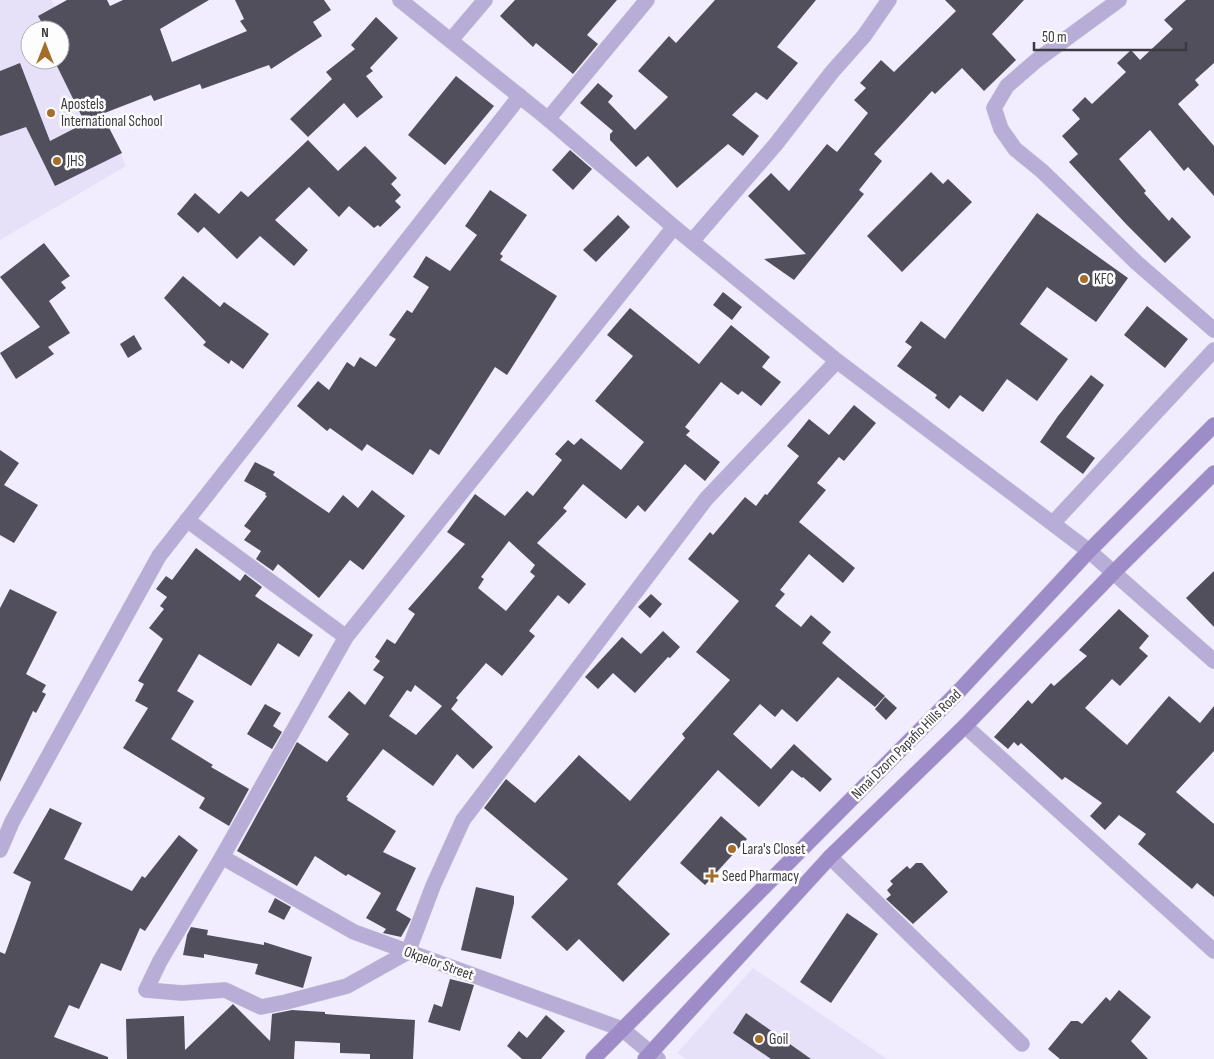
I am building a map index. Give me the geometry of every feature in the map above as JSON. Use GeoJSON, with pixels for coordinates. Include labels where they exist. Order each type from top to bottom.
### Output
{"type":"FeatureCollection","features":[{"type":"Feature","properties":{"kind":"street"},"geometry":{"type":"LineString","coordinates":[[400,0],[548,119],[674,227],[693,240],[838,361],[1090,551],[1214,661]]}},
{"type":"Feature","properties":{"kind":"street"},"geometry":{"type":"LineString","coordinates":[[451,40],[485,0]]}},
{"type":"Feature","properties":{"kind":"street"},"geometry":{"type":"LineString","coordinates":[[548,119],[647,0]]}},
{"type":"Feature","properties":{"kind":"street"},"geometry":{"type":"LineString","coordinates":[[693,240],[776,144],[832,72],[864,36],[889,0]]}},
{"type":"Feature","properties":{"kind":"street"},"geometry":{"type":"LineString","coordinates":[[1119,0],[1037,60],[1007,86],[994,108],[1001,129],[1015,149],[1042,170],[1137,263],[1214,330]]}},
{"type":"Feature","properties":{"kind":"street"},"geometry":{"type":"LineString","coordinates":[[0,850],[12,822],[159,556],[520,96]]}},
{"type":"Feature","properties":{"kind":"street"},"geometry":{"type":"LineString","coordinates":[[674,227],[346,637],[222,857],[160,961],[146,990],[182,993],[225,990],[261,1007],[347,986],[408,952],[433,886],[463,820],[706,500],[838,361]]}},
{"type":"Feature","properties":{"kind":"street"},"geometry":{"type":"LineString","coordinates":[[1053,523],[1214,350]]}},
{"type":"Feature","properties":{"kind":"street","name":"Nmai Dzorn Papafio Hills Road"},"geometry":{"type":"LineString","coordinates":[[593,1059],[960,690],[1090,551],[1214,425]]}},
{"type":"Feature","properties":{"kind":"street","name":"Nmai Dzorn Papafio Hills Road"},"geometry":{"type":"LineString","coordinates":[[651,1057],[830,857],[965,726],[1114,572],[1214,473]]}},
{"type":"Feature","properties":{"kind":"street"},"geometry":{"type":"LineString","coordinates":[[187,520],[346,637]]}},
{"type":"Feature","properties":{"kind":"street"},"geometry":{"type":"LineString","coordinates":[[965,726],[1214,951]]}},
{"type":"Feature","properties":{"kind":"street","name":"Okpelor Street"},"geometry":{"type":"LineString","coordinates":[[222,857],[354,932],[622,1029],[651,1057]]}},
{"type":"Feature","properties":{"kind":"street"},"geometry":{"type":"LineString","coordinates":[[830,857],[1022,1044]]}},
{"type":"Feature","properties":{"kind":"shaded area","name":"Apostels International School"},"geometry":{"type":"Polygon","coordinates":[[[0,0],[52,0],[61,20],[20,20],[20,70],[70,70],[70,40],[126,166],[0,240],[0,0]]]}},
{"type":"Feature","properties":{"kind":"shaded area"},"geometry":{"type":"Polygon","coordinates":[[[753,968],[887,1059],[686,1059],[677,1053],[753,968]]]}},
{"type":"Feature","properties":{"kind":"building"},"geometry":{"type":"Polygon","coordinates":[[[67,0],[107,0],[110,6],[123,0],[209,0],[160,29],[172,62],[247,31],[240,21],[244,19],[235,0],[324,0],[331,10],[313,22],[322,36],[271,69],[269,65],[202,89],[200,84],[154,101],[151,95],[102,114],[122,153],[55,186],[26,127],[0,136],[0,71],[20,63],[20,70],[23,70],[50,141],[85,123],[59,70],[70,70],[70,20],[40,20],[38,16],[67,0]]]}},
{"type":"Feature","properties":{"kind":"building"},"geometry":{"type":"Polygon","coordinates":[[[515,0],[617,0],[587,35],[598,44],[573,74],[536,43],[533,47],[500,16],[515,0]]]}},
{"type":"Feature","properties":{"kind":"building"},"geometry":{"type":"Polygon","coordinates":[[[715,0],[816,0],[777,47],[798,63],[767,100],[756,92],[732,115],[759,136],[743,156],[728,144],[677,188],[648,156],[636,167],[610,140],[610,134],[613,131],[580,103],[598,83],[613,96],[608,102],[635,130],[668,97],[638,71],[669,36],[676,43],[715,0]]]}},
{"type":"Feature","properties":{"kind":"building"},"geometry":{"type":"Polygon","coordinates":[[[945,0],[1024,0],[992,34],[1016,60],[984,91],[962,68],[935,94],[932,91],[874,154],[882,161],[859,190],[864,194],[794,280],[764,259],[806,254],[748,196],[771,173],[789,191],[827,144],[837,152],[868,113],[854,100],[866,88],[860,83],[881,60],[894,72],[956,11],[945,0]]]}},
{"type":"Feature","properties":{"kind":"building"},"geometry":{"type":"Polygon","coordinates":[[[1186,0],[1214,0],[1214,63],[1195,80],[1199,85],[1178,104],[1214,146],[1214,196],[1188,167],[1184,171],[1150,130],[1119,159],[1146,191],[1144,193],[1169,221],[1172,217],[1191,237],[1165,263],[1069,162],[1078,154],[1062,136],[1080,119],[1072,110],[1085,97],[1092,104],[1126,72],[1117,63],[1131,50],[1140,60],[1173,29],[1164,20],[1186,0]]]}},
{"type":"Feature","properties":{"kind":"building"},"geometry":{"type":"Polygon","coordinates":[[[376,17],[398,38],[370,68],[373,71],[366,76],[383,97],[357,118],[344,103],[308,137],[290,119],[332,79],[326,72],[355,49],[351,45],[376,17]]]}},
{"type":"Feature","properties":{"kind":"building"},"geometry":{"type":"Polygon","coordinates":[[[456,76],[494,106],[445,165],[408,135],[456,76]]]}},
{"type":"Feature","properties":{"kind":"building"},"geometry":{"type":"Polygon","coordinates":[[[308,140],[338,171],[365,146],[397,178],[391,184],[401,195],[395,201],[401,207],[380,227],[378,225],[374,228],[349,206],[339,217],[309,187],[275,220],[308,250],[294,266],[260,236],[237,259],[204,227],[198,233],[177,214],[195,193],[219,214],[241,191],[248,197],[308,140]]]}},
{"type":"Feature","properties":{"kind":"building"},"geometry":{"type":"Polygon","coordinates":[[[570,150],[592,169],[573,190],[552,170],[570,150]]]}},
{"type":"Feature","properties":{"kind":"building"},"geometry":{"type":"Polygon","coordinates":[[[931,172],[943,184],[948,179],[972,202],[902,272],[867,236],[931,172]]]}},
{"type":"Feature","properties":{"kind":"building"},"geometry":{"type":"Polygon","coordinates":[[[490,190],[527,215],[500,254],[503,256],[500,260],[557,296],[507,375],[495,367],[439,455],[430,449],[413,475],[367,444],[362,451],[330,428],[327,431],[297,406],[318,381],[329,390],[347,362],[354,367],[360,357],[376,367],[396,339],[389,335],[407,310],[412,313],[429,287],[413,277],[426,256],[450,271],[477,235],[465,226],[490,190]]]}},
{"type":"Feature","properties":{"kind":"building"},"geometry":{"type":"Polygon","coordinates":[[[1037,213],[1128,278],[1096,322],[1047,287],[1020,324],[1068,359],[1037,401],[1007,379],[983,412],[960,395],[949,409],[935,398],[937,395],[897,366],[912,347],[905,342],[921,321],[945,339],[1037,213]]]}},
{"type":"Feature","properties":{"kind":"building"},"geometry":{"type":"Polygon","coordinates":[[[618,215],[630,227],[596,262],[583,250],[618,215]]]}},
{"type":"Feature","properties":{"kind":"building"},"geometry":{"type":"Polygon","coordinates":[[[44,243],[70,276],[61,282],[66,288],[49,301],[70,333],[48,347],[54,354],[16,379],[0,353],[40,327],[0,277],[44,243]]]}},
{"type":"Feature","properties":{"kind":"building"},"geometry":{"type":"Polygon","coordinates":[[[183,276],[220,307],[224,302],[269,334],[243,369],[231,360],[229,364],[203,345],[206,342],[164,298],[183,276]]]}},
{"type":"Feature","properties":{"kind":"building"},"geometry":{"type":"Polygon","coordinates":[[[723,292],[742,307],[732,320],[713,305],[723,292]]]}},
{"type":"Feature","properties":{"kind":"building"},"geometry":{"type":"Polygon","coordinates":[[[1147,306],[1188,339],[1165,368],[1124,335],[1147,306]]]}},
{"type":"Feature","properties":{"kind":"building"},"geometry":{"type":"Polygon","coordinates":[[[630,308],[699,364],[731,325],[770,357],[762,367],[781,382],[761,406],[742,391],[738,395],[721,382],[685,427],[690,431],[686,435],[720,462],[705,481],[685,464],[645,512],[638,505],[626,519],[583,484],[563,508],[567,511],[537,543],[586,584],[569,604],[558,595],[529,631],[535,636],[502,676],[486,663],[456,698],[458,700],[451,709],[493,747],[473,769],[457,754],[433,786],[383,749],[346,797],[348,798],[347,800],[396,831],[383,852],[416,868],[396,910],[411,919],[409,923],[401,937],[383,933],[386,929],[366,918],[381,893],[348,874],[346,876],[315,856],[297,886],[237,851],[297,742],[327,762],[349,734],[328,717],[349,691],[365,705],[384,677],[373,670],[380,661],[375,657],[387,639],[395,644],[415,614],[408,609],[465,544],[447,532],[475,494],[505,516],[527,491],[533,496],[562,460],[555,454],[568,440],[574,445],[581,438],[621,470],[644,442],[595,401],[633,356],[607,335],[630,308]],[[509,541],[481,577],[484,579],[478,588],[506,611],[535,576],[530,572],[535,565],[509,541]],[[415,685],[411,692],[407,690],[389,716],[416,735],[442,706],[415,685]]]}},
{"type":"Feature","properties":{"kind":"building"},"geometry":{"type":"Polygon","coordinates":[[[134,335],[142,349],[128,358],[120,344],[134,335]]]}},
{"type":"Feature","properties":{"kind":"building"},"geometry":{"type":"Polygon","coordinates":[[[1091,375],[1104,385],[1066,437],[1095,458],[1083,474],[1040,442],[1091,375]]]}},
{"type":"Feature","properties":{"kind":"building"},"geometry":{"type":"Polygon","coordinates":[[[854,405],[876,423],[844,461],[839,457],[817,483],[826,490],[799,522],[855,568],[843,583],[809,554],[780,590],[785,594],[775,606],[801,627],[811,615],[831,632],[822,643],[885,696],[875,707],[838,677],[797,722],[782,709],[775,717],[760,704],[733,734],[771,769],[794,744],[832,779],[820,792],[792,770],[759,807],[718,770],[617,884],[670,934],[623,982],[579,939],[567,951],[531,917],[568,879],[484,808],[506,779],[535,803],[579,755],[630,801],[685,738],[682,734],[730,680],[696,652],[739,601],[688,559],[710,532],[713,535],[745,497],[756,506],[765,494],[767,495],[799,456],[787,446],[809,419],[829,435],[854,405]]]}},
{"type":"Feature","properties":{"kind":"building"},"geometry":{"type":"Polygon","coordinates":[[[0,450],[19,463],[4,485],[38,505],[14,543],[0,535],[0,450]]]}},
{"type":"Feature","properties":{"kind":"building"},"geometry":{"type":"Polygon","coordinates":[[[255,462],[275,472],[273,475],[329,513],[343,495],[358,508],[372,490],[405,516],[363,570],[350,560],[319,598],[278,564],[273,571],[256,559],[261,551],[244,540],[251,531],[244,526],[267,496],[265,495],[266,493],[244,481],[255,462]]]}},
{"type":"Feature","properties":{"kind":"building"},"geometry":{"type":"Polygon","coordinates":[[[196,548],[240,581],[245,574],[262,587],[255,596],[313,635],[299,657],[278,643],[251,686],[199,654],[177,691],[194,701],[171,739],[213,765],[211,767],[249,789],[229,826],[199,808],[205,798],[123,748],[148,708],[135,701],[144,684],[138,681],[163,639],[149,628],[164,609],[160,606],[167,597],[156,589],[166,576],[172,580],[196,548]]]}},
{"type":"Feature","properties":{"kind":"building"},"geometry":{"type":"Polygon","coordinates":[[[1214,571],[1214,627],[1186,598],[1214,571]]]}},
{"type":"Feature","properties":{"kind":"building"},"geometry":{"type":"Polygon","coordinates":[[[10,589],[57,612],[26,674],[46,685],[42,692],[46,694],[36,713],[33,711],[0,782],[0,608],[10,589]]]}},
{"type":"Feature","properties":{"kind":"building"},"geometry":{"type":"Polygon","coordinates":[[[651,594],[662,604],[650,618],[638,607],[651,594]]]}},
{"type":"Feature","properties":{"kind":"building"},"geometry":{"type":"Polygon","coordinates":[[[1119,609],[1149,636],[1139,648],[1148,656],[1120,686],[1112,679],[1085,708],[1127,745],[1169,696],[1200,723],[1214,706],[1214,751],[1176,792],[1214,824],[1214,897],[1197,883],[1192,889],[1138,844],[1146,834],[1119,815],[1105,830],[1090,816],[1102,803],[1065,777],[1062,780],[1021,743],[1018,746],[1014,742],[1008,749],[994,737],[1028,700],[1032,704],[1051,683],[1054,686],[1087,656],[1079,650],[1119,609]]]}},
{"type":"Feature","properties":{"kind":"building"},"geometry":{"type":"Polygon","coordinates":[[[663,631],[680,647],[670,658],[668,657],[635,693],[613,673],[598,689],[585,677],[622,637],[641,654],[663,631]]]}},
{"type":"Feature","properties":{"kind":"building"},"geometry":{"type":"Polygon","coordinates":[[[885,697],[897,708],[886,720],[875,709],[885,697]]]}},
{"type":"Feature","properties":{"kind":"building"},"geometry":{"type":"Polygon","coordinates":[[[265,704],[281,713],[273,726],[282,732],[272,749],[247,734],[265,704]]]}},
{"type":"Feature","properties":{"kind":"building"},"geometry":{"type":"Polygon","coordinates":[[[50,808],[82,823],[64,859],[132,891],[142,876],[145,878],[179,835],[198,850],[145,931],[140,928],[121,971],[101,963],[79,1009],[69,1005],[54,1037],[108,1057],[108,1059],[0,1059],[0,952],[5,954],[31,882],[13,873],[50,808]]]}},
{"type":"Feature","properties":{"kind":"building"},"geometry":{"type":"Polygon","coordinates":[[[721,816],[747,839],[705,885],[680,863],[721,816]]]}},
{"type":"Feature","properties":{"kind":"building"},"geometry":{"type":"Polygon","coordinates":[[[916,863],[922,863],[948,892],[913,924],[886,899],[891,895],[887,890],[893,884],[890,881],[907,866],[910,869],[916,863]]]}},
{"type":"Feature","properties":{"kind":"building"},"geometry":{"type":"Polygon","coordinates":[[[476,887],[514,896],[501,959],[461,950],[476,887]]]}},
{"type":"Feature","properties":{"kind":"building"},"geometry":{"type":"Polygon","coordinates":[[[275,898],[291,907],[284,920],[268,912],[275,898]]]}},
{"type":"Feature","properties":{"kind":"building"},"geometry":{"type":"Polygon","coordinates":[[[847,913],[878,934],[831,1003],[800,982],[847,913]]]}},
{"type":"Feature","properties":{"kind":"building"},"geometry":{"type":"Polygon","coordinates":[[[191,927],[208,930],[207,935],[264,945],[264,942],[312,957],[303,988],[255,974],[258,964],[204,954],[204,958],[183,955],[187,935],[191,927]]]}},
{"type":"Feature","properties":{"kind":"building"},"geometry":{"type":"Polygon","coordinates":[[[450,979],[474,985],[460,1031],[428,1022],[434,1004],[442,1007],[450,979]]]}},
{"type":"Feature","properties":{"kind":"building"},"geometry":{"type":"Polygon","coordinates":[[[1119,990],[1151,1017],[1131,1041],[1148,1059],[1060,1059],[1048,1049],[1071,1021],[1078,1021],[1082,1024],[1106,997],[1110,1001],[1119,990]]]}},
{"type":"Feature","properties":{"kind":"building"},"geometry":{"type":"Polygon","coordinates":[[[233,1004],[270,1041],[272,1014],[292,1010],[415,1020],[413,1059],[370,1059],[370,1054],[340,1053],[340,1043],[295,1041],[294,1059],[127,1059],[126,1019],[184,1016],[185,1050],[233,1004]]]}},
{"type":"Feature","properties":{"kind":"building"},"geometry":{"type":"Polygon","coordinates":[[[746,1013],[811,1059],[771,1059],[733,1033],[746,1013]]]}},
{"type":"Feature","properties":{"kind":"building"},"geometry":{"type":"Polygon","coordinates":[[[546,1015],[565,1031],[541,1059],[522,1059],[507,1046],[519,1031],[527,1038],[546,1015]]]}},
{"type":"Feature","properties":{"kind":"place","name":"Apostels International School"},"geometry":{"type":"Point","coordinates":[51,113]}},
{"type":"Feature","properties":{"kind":"place","name":"JHS"},"geometry":{"type":"Point","coordinates":[57,161]}},
{"type":"Feature","properties":{"kind":"place","name":"KFC"},"geometry":{"type":"Point","coordinates":[1084,279]}},
{"type":"Feature","properties":{"kind":"place","name":"Lara's Closet"},"geometry":{"type":"Point","coordinates":[732,849]}},
{"type":"Feature","properties":{"kind":"place","name":"Seed Pharmacy"},"geometry":{"type":"Point","coordinates":[712,876]}},
{"type":"Feature","properties":{"kind":"place","name":"Goil"},"geometry":{"type":"Point","coordinates":[759,1039]}}]}
